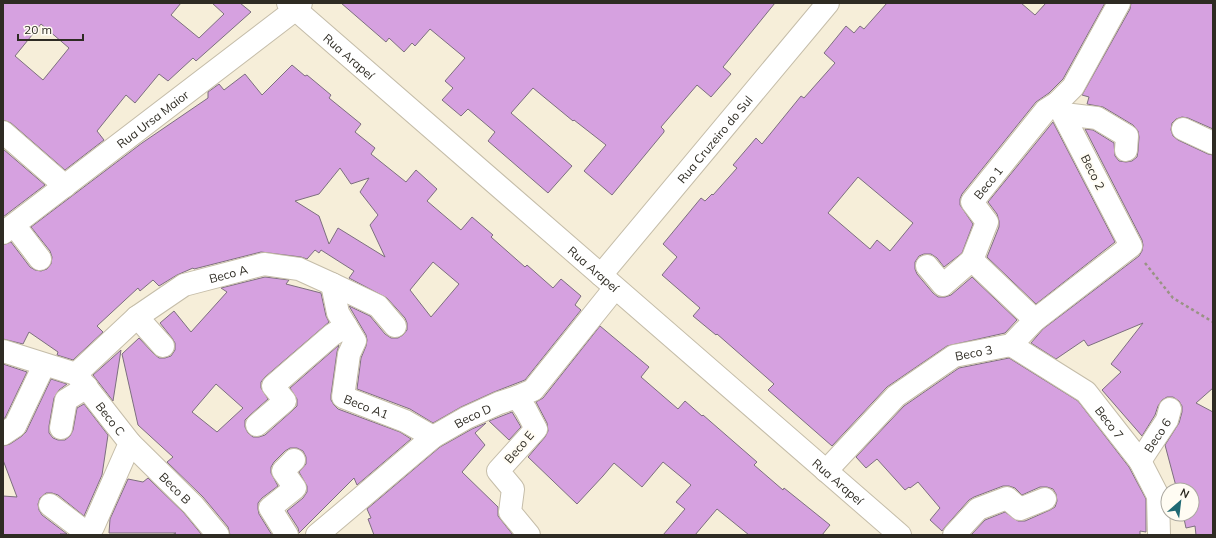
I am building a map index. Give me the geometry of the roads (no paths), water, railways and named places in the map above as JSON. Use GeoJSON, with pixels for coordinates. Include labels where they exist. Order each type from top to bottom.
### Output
{"type":"FeatureCollection","features":[{"type":"Feature","properties":{"kind":"street","name":"Rua Cruzeiro do Sul"},"geometry":{"type":"LineString","coordinates":[[608,281],[828,3]]}},
{"type":"Feature","properties":{"kind":"street"},"geometry":{"type":"LineString","coordinates":[[1119,3],[1061,108],[1097,118],[1127,136],[1126,150]]}},
{"type":"Feature","properties":{"kind":"street","name":"Rua Arapeí"},"geometry":{"type":"LineString","coordinates":[[295,5],[608,281],[900,535]]}},
{"type":"Feature","properties":{"kind":"street","name":"Rua Ursa Maior"},"geometry":{"type":"LineString","coordinates":[[9,229],[295,5]]}},
{"type":"Feature","properties":{"kind":"street","name":"Beco 2"},"geometry":{"type":"LineString","coordinates":[[1035,320],[1131,246],[1061,108]]}},
{"type":"Feature","properties":{"kind":"street","name":"Beco 1"},"geometry":{"type":"LineString","coordinates":[[972,260],[988,222],[972,202],[1046,110],[1061,108]]}},
{"type":"Feature","properties":{"kind":"street"},"geometry":{"type":"LineString","coordinates":[[1183,130],[1213,143]]}},
{"type":"Feature","properties":{"kind":"street"},"geometry":{"type":"LineString","coordinates":[[3,132],[65,186]]}},
{"type":"Feature","properties":{"kind":"street"},"geometry":{"type":"LineString","coordinates":[[9,229],[40,259]]}},
{"type":"Feature","properties":{"kind":"street"},"geometry":{"type":"LineString","coordinates":[[927,266],[943,285],[972,260],[1035,320],[1011,345]]}},
{"type":"Feature","properties":{"kind":"street","name":"Beco A"},"geometry":{"type":"LineString","coordinates":[[61,428],[66,400],[81,380],[137,317],[184,285],[264,264],[300,269],[378,306],[395,326]]}},
{"type":"Feature","properties":{"kind":"street","name":"Beco D"},"geometry":{"type":"LineString","coordinates":[[316,535],[433,436],[466,418],[533,390],[608,281]]}},
{"type":"Feature","properties":{"kind":"street","name":"Beco A1"},"geometry":{"type":"LineString","coordinates":[[332,284],[338,313],[354,341],[348,354],[343,397],[405,421],[433,436]]}},
{"type":"Feature","properties":{"kind":"street"},"geometry":{"type":"LineString","coordinates":[[137,317],[163,346]]}},
{"type":"Feature","properties":{"kind":"street"},"geometry":{"type":"LineString","coordinates":[[257,425],[285,401],[273,386],[332,335],[346,326]]}},
{"type":"Feature","properties":{"kind":"street","name":"Beco 3"},"geometry":{"type":"LineString","coordinates":[[826,471],[896,396],[941,364],[954,356],[1011,345]]}},
{"type":"Feature","properties":{"kind":"street","name":"Beco 7"},"geometry":{"type":"LineString","coordinates":[[1011,345],[1086,392],[1140,461],[1158,496],[1159,535]]}},
{"type":"Feature","properties":{"kind":"street"},"geometry":{"type":"LineString","coordinates":[[3,351],[44,364],[81,380]]}},
{"type":"Feature","properties":{"kind":"street"},"geometry":{"type":"LineString","coordinates":[[3,434],[15,426],[44,364]]}},
{"type":"Feature","properties":{"kind":"street","name":"Beco C"},"geometry":{"type":"LineString","coordinates":[[81,380],[130,443],[88,534]]}},
{"type":"Feature","properties":{"kind":"street","name":"Beco E"},"geometry":{"type":"LineString","coordinates":[[517,397],[536,429],[498,471],[513,489],[510,512],[529,535]]}},
{"type":"Feature","properties":{"kind":"street","name":"Beco 6"},"geometry":{"type":"LineString","coordinates":[[1140,461],[1167,420],[1170,409]]}},
{"type":"Feature","properties":{"kind":"street","name":"Beco B"},"geometry":{"type":"LineString","coordinates":[[130,443],[193,505],[218,535]]}},
{"type":"Feature","properties":{"kind":"street"},"geometry":{"type":"LineString","coordinates":[[287,535],[270,508],[295,488],[283,471],[294,460]]}},
{"type":"Feature","properties":{"kind":"street"},"geometry":{"type":"LineString","coordinates":[[954,535],[978,509],[1007,498],[1020,509],[1045,499]]}},
{"type":"Feature","properties":{"kind":"street"},"geometry":{"type":"LineString","coordinates":[[50,505],[88,534]]}}]}
